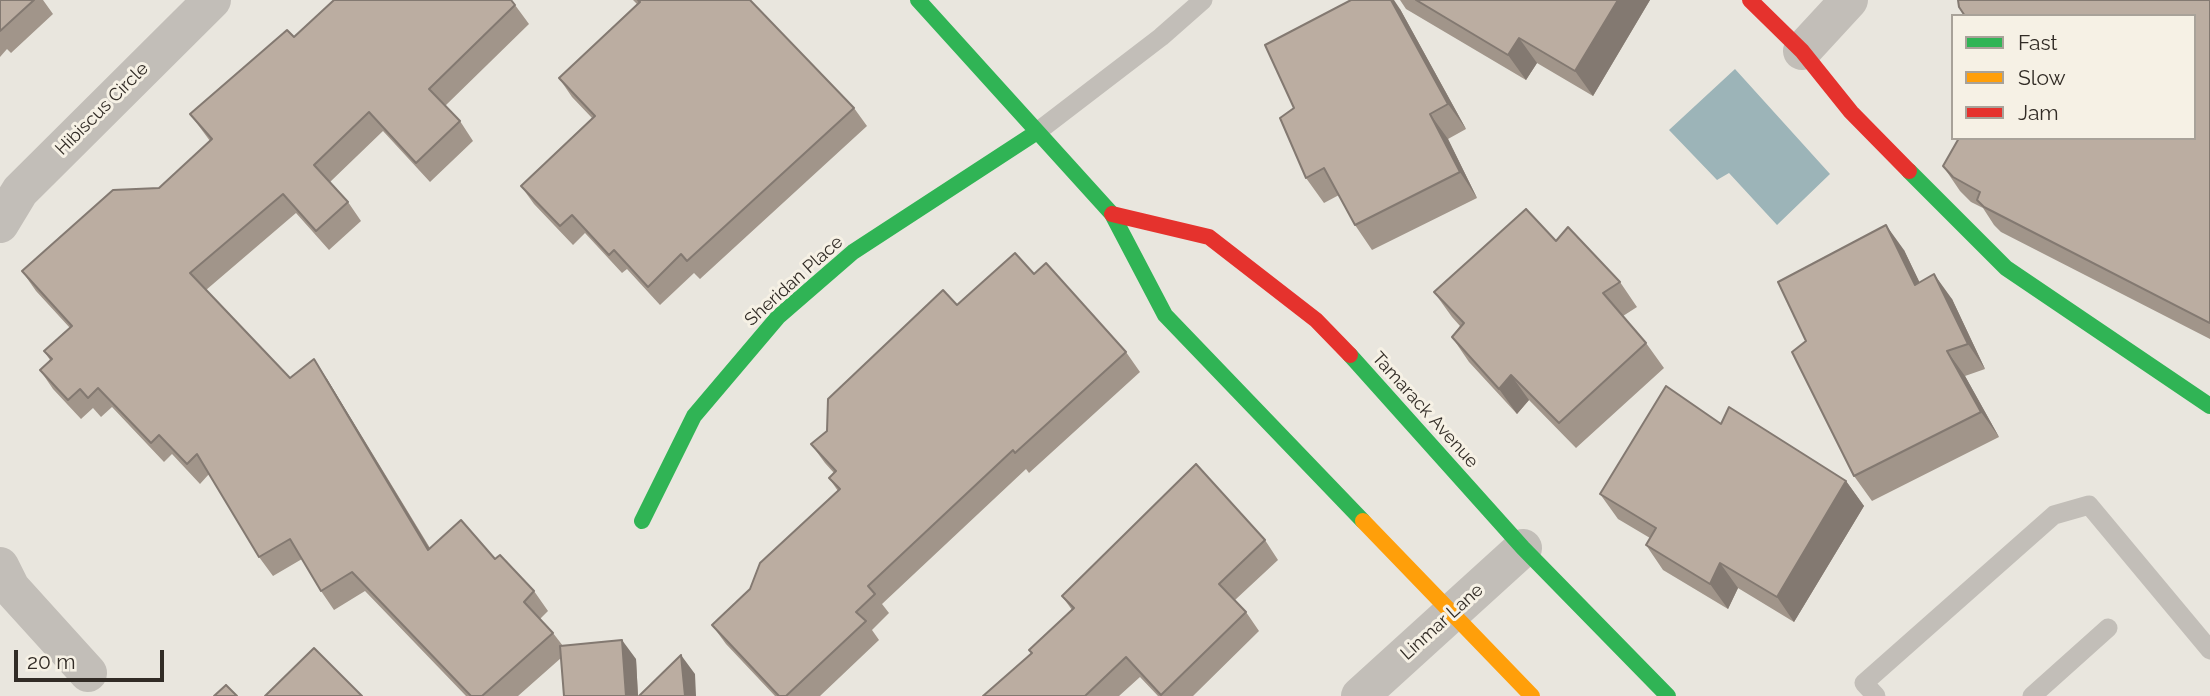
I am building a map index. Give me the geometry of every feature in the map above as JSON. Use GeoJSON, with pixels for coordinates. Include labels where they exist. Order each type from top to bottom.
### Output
{"type":"FeatureCollection","features":[{"type":"Feature","properties":{"kind":"main road"},"geometry":{"type":"LineString","coordinates":[[918,0],[1112,214],[1165,315],[1532,696]]}},
{"type":"Feature","properties":{"kind":"main road"},"geometry":{"type":"LineString","coordinates":[[1750,0],[1802,51],[1851,112],[2006,268],[2210,406]]}},
{"type":"Feature","properties":{"kind":"main road","name":"Sheridan Place"},"geometry":{"type":"LineString","coordinates":[[642,521],[694,416],[778,317],[853,252],[1037,132]]}},
{"type":"Feature","properties":{"kind":"main road","name":"Tamarack Avenue"},"geometry":{"type":"LineString","coordinates":[[1112,214],[1209,237],[1316,320],[1397,405],[1523,548],[1668,696]]}},
{"type":"Feature","properties":{"kind":"street","name":"Hibiscus Circle"},"geometry":{"type":"LineString","coordinates":[[0,224],[20,191],[212,0]]}},
{"type":"Feature","properties":{"kind":"street"},"geometry":{"type":"LineString","coordinates":[[1802,51],[1849,0]]}},
{"type":"Feature","properties":{"kind":"street","name":"Linmar Lane"},"geometry":{"type":"LineString","coordinates":[[1360,696],[1523,548]]}},
{"type":"Feature","properties":{"kind":"street"},"geometry":{"type":"LineString","coordinates":[[0,566],[12,588],[88,673]]}},
{"type":"Feature","properties":{"kind":"lane"},"geometry":{"type":"LineString","coordinates":[[1037,132],[1161,37],[1203,0]]}},
{"type":"Feature","properties":{"kind":"lane"},"geometry":{"type":"LineString","coordinates":[[1876,696],[1864,683],[2054,515],[2089,505],[2210,650]]}},
{"type":"Feature","properties":{"kind":"lane"},"geometry":{"type":"LineString","coordinates":[[2032,696],[2108,628]]}},
{"type":"Feature","properties":{"kind":"water"},"geometry":{"type":"Polygon","coordinates":[[[1735,69],[1830,174],[1777,225],[1729,173],[1717,180],[1669,130],[1735,69]]]}},
{"type":"Feature","properties":{"kind":"building"},"geometry":{"type":"Polygon","coordinates":[[[0,0],[34,0],[0,31],[0,0]]]}},
{"type":"Feature","properties":{"kind":"building"},"geometry":{"type":"Polygon","coordinates":[[[334,0],[511,0],[515,5],[429,89],[460,121],[416,163],[369,112],[314,165],[348,202],[316,231],[283,194],[190,273],[290,378],[314,359],[428,550],[461,520],[495,559],[500,555],[534,591],[524,602],[553,633],[482,696],[471,696],[352,572],[321,591],[290,539],[259,557],[197,454],[187,464],[159,435],[151,443],[98,388],[88,398],[80,389],[68,400],[40,370],[52,359],[44,351],[72,326],[22,271],[113,190],[159,188],[212,139],[190,114],[287,30],[294,37],[334,0]]]}},
{"type":"Feature","properties":{"kind":"building"},"geometry":{"type":"Polygon","coordinates":[[[638,0],[750,0],[854,108],[687,261],[681,254],[648,287],[614,250],[609,255],[572,215],[560,226],[521,186],[595,116],[559,78],[640,2],[638,0]]]}},
{"type":"Feature","properties":{"kind":"building"},"geometry":{"type":"Polygon","coordinates":[[[1351,0],[1391,0],[1448,104],[1430,114],[1460,172],[1355,225],[1324,168],[1306,178],[1280,118],[1294,108],[1265,45],[1351,0]]]}},
{"type":"Feature","properties":{"kind":"building"},"geometry":{"type":"Polygon","coordinates":[[[1416,0],[1618,0],[1575,71],[1519,38],[1508,55],[1416,0]]]}},
{"type":"Feature","properties":{"kind":"building"},"geometry":{"type":"Polygon","coordinates":[[[1958,0],[2210,0],[2210,323],[1984,207],[1977,200],[1980,192],[1953,177],[1943,166],[1958,140],[2196,140],[2196,14],[1964,14],[1958,0]]]}},
{"type":"Feature","properties":{"kind":"building"},"geometry":{"type":"Polygon","coordinates":[[[1526,209],[1556,241],[1568,227],[1620,282],[1603,293],[1646,343],[1559,423],[1511,375],[1499,389],[1452,337],[1464,323],[1434,292],[1526,209]]]}},
{"type":"Feature","properties":{"kind":"building"},"geometry":{"type":"Polygon","coordinates":[[[1886,225],[1915,285],[1934,274],[1968,344],[1947,351],[1981,412],[1854,476],[1792,352],[1806,341],[1778,282],[1886,225]]]}},
{"type":"Feature","properties":{"kind":"building"},"geometry":{"type":"Polygon","coordinates":[[[1015,253],[1034,274],[1046,263],[1126,352],[1015,453],[1013,450],[868,586],[875,594],[856,612],[866,621],[786,696],[779,696],[712,625],[750,589],[760,563],[840,489],[829,478],[836,471],[811,444],[827,431],[828,399],[943,290],[957,305],[1015,253]]]}},
{"type":"Feature","properties":{"kind":"building"},"geometry":{"type":"Polygon","coordinates":[[[1666,386],[1721,424],[1729,407],[1846,481],[1777,597],[1720,563],[1710,584],[1646,545],[1656,528],[1600,494],[1666,386]]]}},
{"type":"Feature","properties":{"kind":"building"},"geometry":{"type":"Polygon","coordinates":[[[1196,464],[1265,540],[1219,584],[1246,612],[1161,695],[1126,657],[1085,696],[983,696],[1032,653],[1029,650],[1074,608],[1062,596],[1196,464]]]}},
{"type":"Feature","properties":{"kind":"building"},"geometry":{"type":"Polygon","coordinates":[[[622,640],[626,696],[564,696],[560,646],[622,640]]]}},
{"type":"Feature","properties":{"kind":"building"},"geometry":{"type":"Polygon","coordinates":[[[314,648],[362,696],[265,696],[314,648]]]}},
{"type":"Feature","properties":{"kind":"building"},"geometry":{"type":"Polygon","coordinates":[[[681,655],[685,696],[639,696],[681,655]]]}},
{"type":"Feature","properties":{"kind":"building"},"geometry":{"type":"Polygon","coordinates":[[[226,685],[237,696],[214,696],[226,685]]]}},
{"type":"Feature","properties":{"kind":"traffic: fast"},"geometry":{"type":"LineString","coordinates":[[918,0],[1112,214],[1165,315],[1363,521]]}},
{"type":"Feature","properties":{"kind":"traffic: fast"},"geometry":{"type":"LineString","coordinates":[[642,521],[694,416],[778,317],[853,252],[1037,132]]}},
{"type":"Feature","properties":{"kind":"traffic: fast"},"geometry":{"type":"LineString","coordinates":[[1909,171],[2006,268],[2210,406]]}},
{"type":"Feature","properties":{"kind":"traffic: fast"},"geometry":{"type":"LineString","coordinates":[[1350,355],[1523,548],[1668,696]]}},
{"type":"Feature","properties":{"kind":"traffic: slow"},"geometry":{"type":"LineString","coordinates":[[1363,521],[1532,696]]}},
{"type":"Feature","properties":{"kind":"traffic: jam"},"geometry":{"type":"LineString","coordinates":[[1750,0],[1802,51],[1851,112],[1909,171]]}},
{"type":"Feature","properties":{"kind":"traffic: jam"},"geometry":{"type":"LineString","coordinates":[[1112,214],[1209,237],[1316,320],[1350,355]]}}]}
